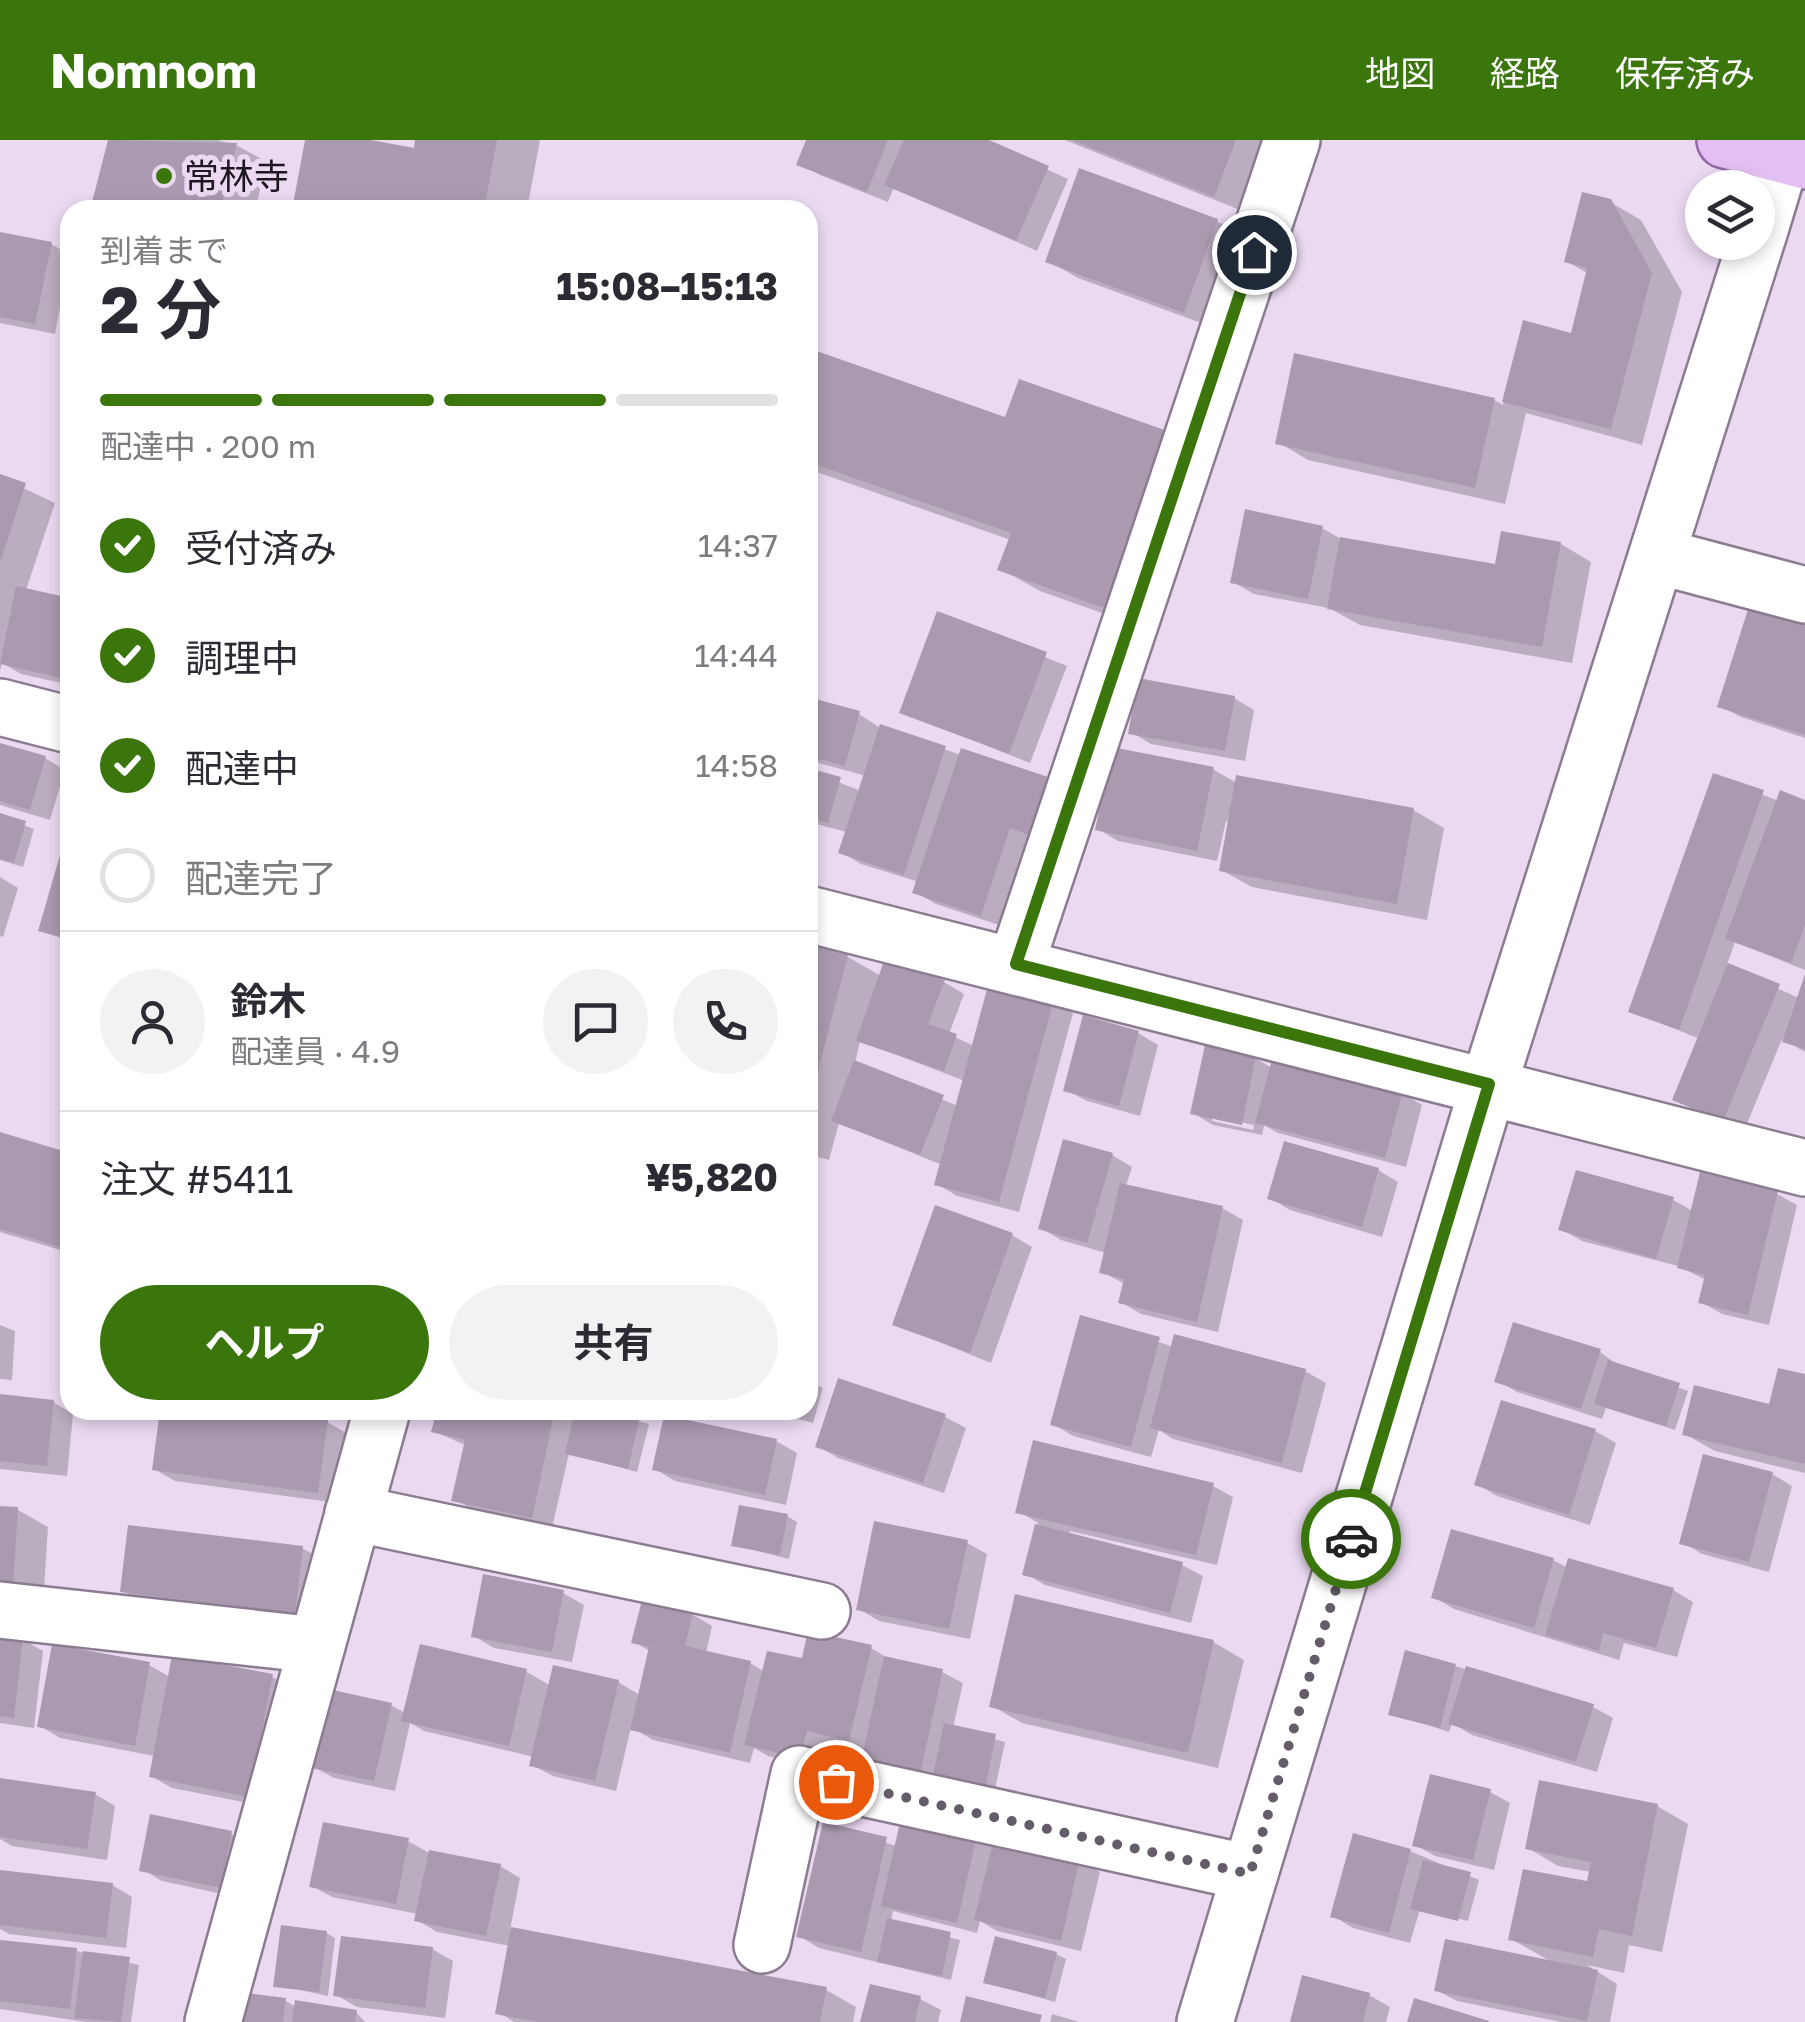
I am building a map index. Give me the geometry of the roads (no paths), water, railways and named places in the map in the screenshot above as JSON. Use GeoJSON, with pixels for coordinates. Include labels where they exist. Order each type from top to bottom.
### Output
{"type":"FeatureCollection","features":[{"type":"Feature","properties":{"kind":"main road"},"geometry":{"type":"LineString","coordinates":[[1725,140],[1792,152]]}},
{"type":"Feature","properties":{"kind":"street"},"geometry":{"type":"LineString","coordinates":[[1016,964],[1292,140]]}},
{"type":"Feature","properties":{"kind":"street"},"geometry":{"type":"LineString","coordinates":[[1775,193],[1792,152]]}},
{"type":"Feature","properties":{"kind":"street"},"geometry":{"type":"LineString","coordinates":[[1205,2022],[1489,1084],[1750,260]]}},
{"type":"Feature","properties":{"kind":"street"},"geometry":{"type":"LineString","coordinates":[[1658,556],[1805,594]]}},
{"type":"Feature","properties":{"kind":"street"},"geometry":{"type":"LineString","coordinates":[[0,706],[60,722]]}},
{"type":"Feature","properties":{"kind":"street"},"geometry":{"type":"LineString","coordinates":[[818,916],[1489,1084],[1805,1168]]}},
{"type":"Feature","properties":{"kind":"street"},"geometry":{"type":"LineString","coordinates":[[213,2022],[379,1420]]}},
{"type":"Feature","properties":{"kind":"street"},"geometry":{"type":"LineString","coordinates":[[353,1513],[822,1611]]}},
{"type":"Feature","properties":{"kind":"street"},"geometry":{"type":"LineString","coordinates":[[0,1610],[317,1645]]}},
{"type":"Feature","properties":{"kind":"street"},"geometry":{"type":"LineString","coordinates":[[762,1944],[799,1774],[1250,1874]]}},
{"type":"Feature","properties":{"kind":"place","name":"常林寺"},"geometry":{"type":"Point","coordinates":[164,176]}}]}
